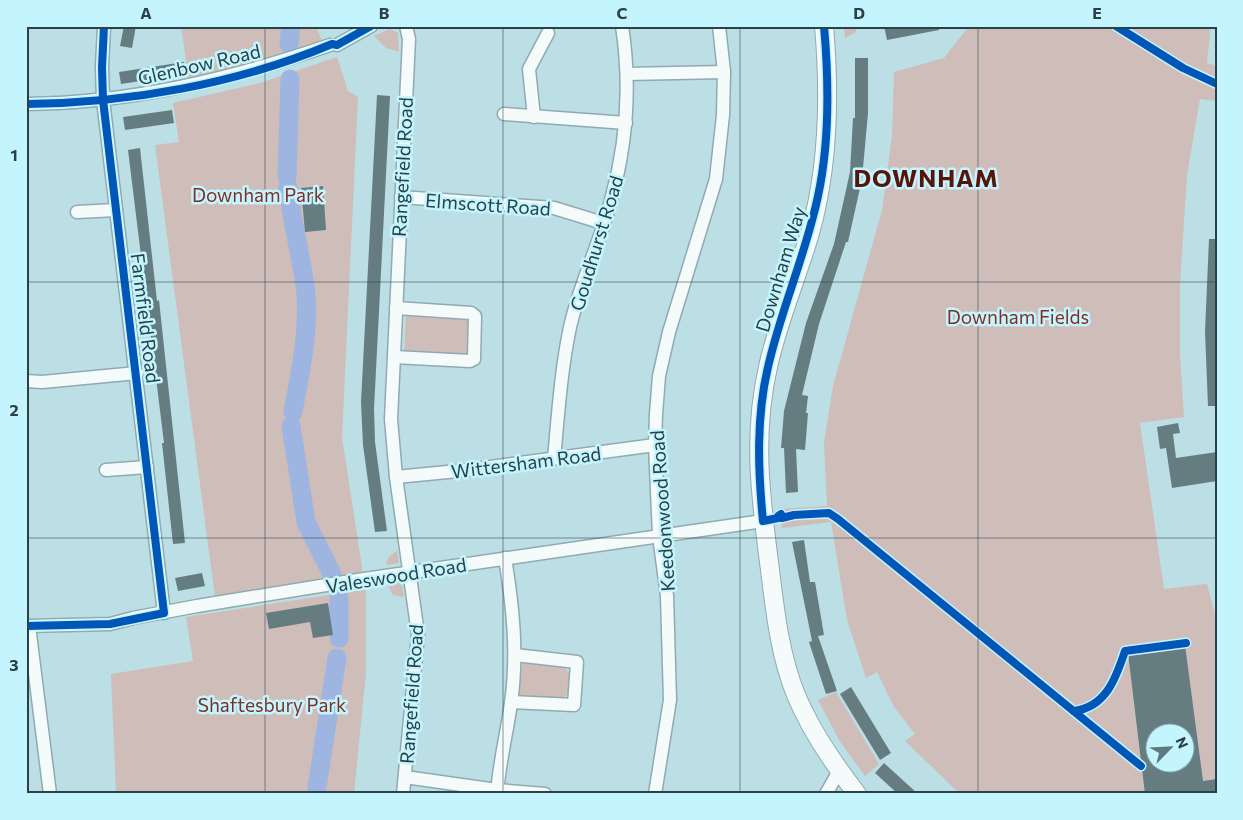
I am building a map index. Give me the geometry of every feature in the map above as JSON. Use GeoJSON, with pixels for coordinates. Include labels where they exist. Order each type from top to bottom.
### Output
{"type":"FeatureCollection","features":[{"type":"Feature","properties":{"kind":"street","name":"Farmfield Road"},"geometry":{"type":"LineString","coordinates":[[104,26],[103,100],[137,373],[164,613]]}},
{"type":"Feature","properties":{"kind":"street","name":"Glenbow Road"},"geometry":{"type":"LineString","coordinates":[[26,104],[103,100],[239,75],[334,45],[371,26]]}},
{"type":"Feature","properties":{"kind":"street","name":"Rangefield Road"},"geometry":{"type":"LineString","coordinates":[[403,794],[418,653],[416,616],[396,477],[391,419],[409,39],[406,26]]}},
{"type":"Feature","properties":{"kind":"street","name":"Goudhurst Road"},"geometry":{"type":"LineString","coordinates":[[554,459],[560,391],[569,333],[611,201],[626,123],[627,74],[622,26]]}},
{"type":"Feature","properties":{"kind":"street","name":"Keedonwood Road"},"geometry":{"type":"LineString","coordinates":[[655,794],[670,700],[667,596],[659,536],[655,445],[659,376],[669,332],[716,179],[724,72],[719,26]]}},
{"type":"Feature","properties":{"kind":"street","name":"Downham Way"},"geometry":{"type":"LineString","coordinates":[[824,26],[828,77],[826,139],[819,193],[810,232],[776,337],[768,369],[759,436],[758,476],[774,604],[787,667],[795,694],[809,724],[839,772],[857,794]]}},
{"type":"Feature","properties":{"kind":"street"},"geometry":{"type":"LineString","coordinates":[[534,117],[529,69],[548,33]]}},
{"type":"Feature","properties":{"kind":"street"},"geometry":{"type":"LineString","coordinates":[[627,74],[724,72]]}},
{"type":"Feature","properties":{"kind":"street"},"geometry":{"type":"LineString","coordinates":[[504,114],[626,123]]}},
{"type":"Feature","properties":{"kind":"street","name":"Elmscott Road"},"geometry":{"type":"LineString","coordinates":[[401,197],[554,208],[603,223]]}},
{"type":"Feature","properties":{"kind":"street"},"geometry":{"type":"LineString","coordinates":[[77,212],[116,210]]}},
{"type":"Feature","properties":{"kind":"street"},"geometry":{"type":"LineString","coordinates":[[394,357],[470,362],[474,359],[475,316],[471,313],[396,308]]}},
{"type":"Feature","properties":{"kind":"street"},"geometry":{"type":"LineString","coordinates":[[26,381],[42,382],[137,373]]}},
{"type":"Feature","properties":{"kind":"street","name":"Wittersham Road"},"geometry":{"type":"LineString","coordinates":[[396,477],[554,459],[655,445]]}},
{"type":"Feature","properties":{"kind":"street"},"geometry":{"type":"LineString","coordinates":[[106,470],[147,467]]}},
{"type":"Feature","properties":{"kind":"street","name":"Valeswood Road"},"geometry":{"type":"LineString","coordinates":[[28,626],[110,624],[164,613],[410,572],[763,521]]}},
{"type":"Feature","properties":{"kind":"street"},"geometry":{"type":"LineString","coordinates":[[497,792],[511,702],[515,655],[515,629],[505,558]]}},
{"type":"Feature","properties":{"kind":"street"},"geometry":{"type":"LineString","coordinates":[[28,626],[50,794]]}},
{"type":"Feature","properties":{"kind":"street"},"geometry":{"type":"LineString","coordinates":[[511,702],[574,706],[577,662],[515,655]]}},
{"type":"Feature","properties":{"kind":"street"},"geometry":{"type":"LineString","coordinates":[[826,794],[839,772]]}},
{"type":"Feature","properties":{"kind":"street"},"geometry":{"type":"LineString","coordinates":[[405,777],[497,792],[546,794]]}},
{"type":"Feature","properties":{"kind":"green space"},"geometry":{"type":"Polygon","coordinates":[[[181,26],[316,26],[322,41],[260,63],[189,80],[181,26]]]}},
{"type":"Feature","properties":{"kind":"green space"},"geometry":{"type":"Polygon","coordinates":[[[844,26],[857,26],[856,32],[845,38],[844,26]]]}},
{"type":"Feature","properties":{"kind":"green space","name":"Downham Fields"},"geometry":{"type":"Polygon","coordinates":[[[969,26],[1211,26],[1207,63],[1217,66],[1217,101],[1200,99],[1187,175],[1180,284],[1180,356],[1184,417],[1140,423],[1164,589],[1207,584],[1217,622],[1217,794],[960,794],[905,741],[915,734],[894,707],[877,672],[866,678],[847,620],[831,522],[782,528],[779,509],[827,506],[824,442],[833,386],[882,210],[892,136],[894,72],[944,58],[969,26]]]}},
{"type":"Feature","properties":{"kind":"green space"},"geometry":{"type":"Polygon","coordinates":[[[390,29],[398,33],[399,52],[386,48],[374,36],[390,29]]]}},
{"type":"Feature","properties":{"kind":"green space","name":"Downham Park"},"geometry":{"type":"Polygon","coordinates":[[[337,57],[348,91],[358,97],[342,437],[363,574],[215,597],[155,145],[179,142],[173,103],[260,83],[337,57]]]}},
{"type":"Feature","properties":{"kind":"green space"},"geometry":{"type":"Polygon","coordinates":[[[406,313],[471,317],[470,357],[404,354],[406,313]]]}},
{"type":"Feature","properties":{"kind":"green space"},"geometry":{"type":"Polygon","coordinates":[[[397,550],[399,563],[386,565],[388,558],[397,550]]]}},
{"type":"Feature","properties":{"kind":"green space"},"geometry":{"type":"Polygon","coordinates":[[[399,583],[402,586],[404,597],[393,595],[388,585],[399,583]]]}},
{"type":"Feature","properties":{"kind":"green space","name":"Shaftesbury Park"},"geometry":{"type":"Polygon","coordinates":[[[366,589],[366,672],[354,794],[116,794],[111,674],[193,661],[186,617],[335,594],[336,591],[344,590],[345,592],[366,589]]]}},
{"type":"Feature","properties":{"kind":"green space"},"geometry":{"type":"Polygon","coordinates":[[[523,660],[564,666],[571,676],[569,692],[563,699],[519,697],[523,660]]]}},
{"type":"Feature","properties":{"kind":"green space"},"geometry":{"type":"Polygon","coordinates":[[[836,692],[879,764],[865,776],[839,740],[818,700],[836,692]]]}},
{"type":"Feature","properties":{"kind":"building"},"geometry":{"type":"Polygon","coordinates":[[[124,26],[136,26],[132,48],[120,46],[124,26]]]}},
{"type":"Feature","properties":{"kind":"building"},"geometry":{"type":"Polygon","coordinates":[[[884,26],[939,26],[939,30],[887,40],[884,26]]]}},
{"type":"Feature","properties":{"kind":"building"},"geometry":{"type":"Polygon","coordinates":[[[855,58],[868,58],[868,113],[862,179],[848,242],[846,242],[819,324],[802,395],[808,396],[806,413],[808,413],[805,450],[796,449],[798,492],[786,493],[784,448],[781,448],[784,411],[806,323],[834,244],[850,172],[853,118],[855,118],[855,58]]]}},
{"type":"Feature","properties":{"kind":"building"},"geometry":{"type":"Polygon","coordinates":[[[184,62],[186,74],[121,84],[119,72],[184,62]]]}},
{"type":"Feature","properties":{"kind":"building"},"geometry":{"type":"Polygon","coordinates":[[[377,95],[390,96],[374,409],[375,442],[387,531],[375,532],[363,445],[361,402],[377,95]]]}},
{"type":"Feature","properties":{"kind":"building"},"geometry":{"type":"Polygon","coordinates":[[[172,110],[174,123],[125,130],[123,117],[172,110]]]}},
{"type":"Feature","properties":{"kind":"building"},"geometry":{"type":"Polygon","coordinates":[[[140,148],[157,301],[159,300],[185,543],[173,544],[162,443],[164,443],[128,150],[140,148]]]}},
{"type":"Feature","properties":{"kind":"building"},"geometry":{"type":"Polygon","coordinates":[[[323,186],[326,230],[305,232],[301,188],[323,186]]]}},
{"type":"Feature","properties":{"kind":"building"},"geometry":{"type":"Polygon","coordinates":[[[1209,239],[1217,239],[1217,406],[1208,406],[1205,332],[1209,239]]]}},
{"type":"Feature","properties":{"kind":"building"},"geometry":{"type":"Polygon","coordinates":[[[1178,423],[1180,433],[1173,434],[1176,458],[1217,452],[1217,481],[1172,488],[1166,448],[1160,449],[1157,427],[1178,423]]]}},
{"type":"Feature","properties":{"kind":"building"},"geometry":{"type":"Polygon","coordinates":[[[804,540],[810,582],[815,582],[824,635],[818,636],[837,691],[826,694],[809,642],[812,641],[792,542],[804,540]]]}},
{"type":"Feature","properties":{"kind":"building"},"geometry":{"type":"Polygon","coordinates":[[[202,573],[205,586],[178,591],[175,578],[202,573]]]}},
{"type":"Feature","properties":{"kind":"building"},"geometry":{"type":"Polygon","coordinates":[[[328,603],[333,635],[313,638],[310,622],[269,629],[266,613],[328,603]]]}},
{"type":"Feature","properties":{"kind":"building"},"geometry":{"type":"Polygon","coordinates":[[[1185,645],[1195,722],[1146,722],[1146,772],[1196,772],[1196,728],[1203,781],[1217,779],[1217,794],[1145,794],[1128,653],[1185,645]]]}},
{"type":"Feature","properties":{"kind":"building"},"geometry":{"type":"Polygon","coordinates":[[[851,687],[891,753],[880,760],[840,694],[851,687]]]}},
{"type":"Feature","properties":{"kind":"building"},"geometry":{"type":"Polygon","coordinates":[[[884,763],[918,794],[898,794],[875,773],[884,763]]]}},
{"type":"Feature","properties":{"kind":"waterway"},"geometry":{"type":"LineString","coordinates":[[289,44],[291,26]]}},
{"type":"Feature","properties":{"kind":"waterway"},"geometry":{"type":"LineString","coordinates":[[287,177],[290,79]]}},
{"type":"Feature","properties":{"kind":"waterway"},"geometry":{"type":"LineString","coordinates":[[288,188],[307,309],[303,353],[293,412]]}},
{"type":"Feature","properties":{"kind":"waterway"},"geometry":{"type":"LineString","coordinates":[[291,426],[306,522],[332,574]]}},
{"type":"Feature","properties":{"kind":"waterway"},"geometry":{"type":"LineString","coordinates":[[339,598],[339,638]]}},
{"type":"Feature","properties":{"kind":"waterway"},"geometry":{"type":"LineString","coordinates":[[316,794],[337,658]]}},
{"type":"Feature","properties":{"kind":"cycle path"},"geometry":{"type":"LineString","coordinates":[[26,626],[110,624],[164,613],[103,100],[104,26]]}},
{"type":"Feature","properties":{"kind":"cycle path"},"geometry":{"type":"LineString","coordinates":[[26,104],[104,100],[182,89],[259,70],[332,44],[337,45],[371,26]]}},
{"type":"Feature","properties":{"kind":"cycle path"},"geometry":{"type":"LineString","coordinates":[[824,26],[827,68],[825,154],[813,218],[773,345],[764,386],[759,444],[763,521],[778,518],[781,514],[782,518],[794,515],[829,513],[1141,766]]}},
{"type":"Feature","properties":{"kind":"cycle path"},"geometry":{"type":"LineString","coordinates":[[1116,26],[1183,68],[1217,84]]}},
{"type":"Feature","properties":{"kind":"cycle path"},"geometry":{"type":"LineString","coordinates":[[1074,711],[1094,704],[1108,690],[1118,671],[1125,651],[1186,643]]}},
{"type":"Feature","properties":{"kind":"district","name":"DOWNHAM"},"geometry":{"type":"Point","coordinates":[926,177]}}]}
